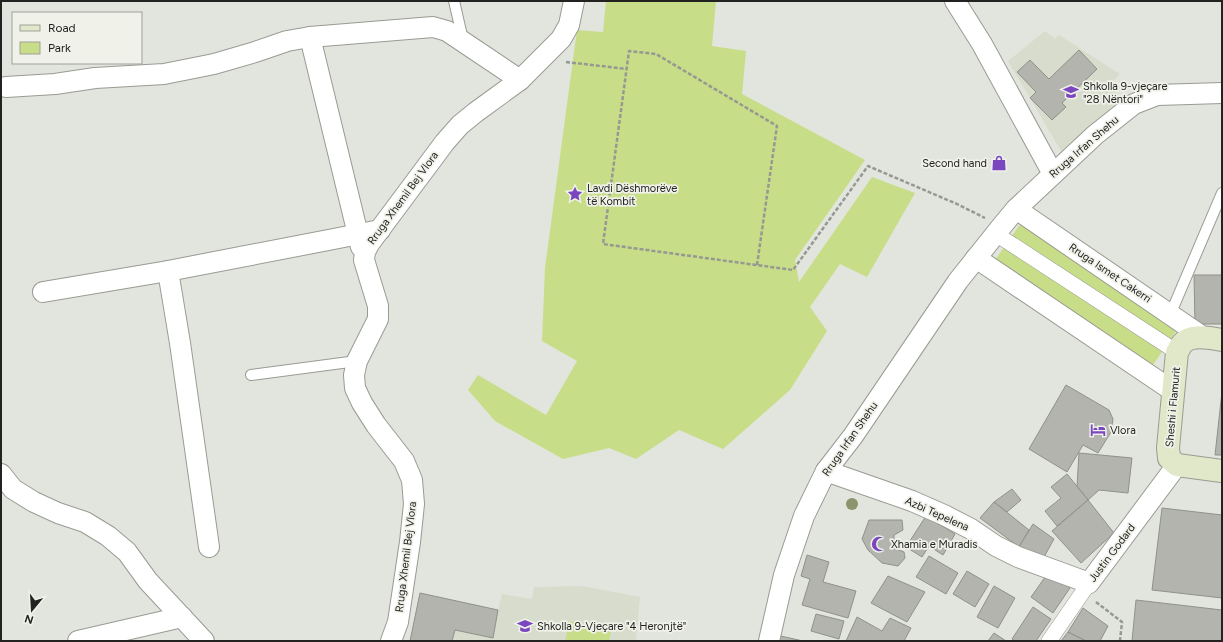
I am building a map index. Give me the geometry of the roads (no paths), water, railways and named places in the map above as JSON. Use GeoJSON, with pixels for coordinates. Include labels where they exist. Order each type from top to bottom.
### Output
{"type":"FeatureCollection","features":[{"type":"Feature","properties":{"kind":"main road","name":"Sheshi i Flamurit"},"geometry":{"type":"LineString","coordinates":[[1177,465],[1169,458],[1168,448],[1178,352],[1182,343],[1191,338],[1213,339]]}},
{"type":"Feature","properties":{"kind":"main road"},"geometry":{"type":"LineString","coordinates":[[1177,465],[1222,471]]}},
{"type":"Feature","properties":{"kind":"street","name":"Rruga Xhemil Bej Vlora"},"geometry":{"type":"LineString","coordinates":[[391,641],[398,622],[414,504],[412,480],[404,461],[376,425],[362,403],[355,388],[354,375],[357,361],[378,318],[378,306],[364,260],[365,252],[369,244],[444,142],[460,125],[520,80],[561,39],[569,25],[574,1]]}},
{"type":"Feature","properties":{"kind":"street"},"geometry":{"type":"LineString","coordinates":[[955,1],[982,44],[1053,174]]}},
{"type":"Feature","properties":{"kind":"street"},"geometry":{"type":"LineString","coordinates":[[6,87],[55,84],[95,78],[164,74],[214,64],[287,41],[310,37],[433,27],[447,32],[520,80]]}},
{"type":"Feature","properties":{"kind":"street"},"geometry":{"type":"LineString","coordinates":[[310,37],[364,260]]}},
{"type":"Feature","properties":{"kind":"street","name":"Rruga Irfan Shehu"},"geometry":{"type":"LineString","coordinates":[[769,641],[784,574],[804,516],[826,470],[853,436],[958,281],[998,230],[1016,209],[1053,174],[1096,135],[1134,104],[1157,95],[1222,93]]}},
{"type":"Feature","properties":{"kind":"street","name":"Rruga Ismet Cakerri"},"geometry":{"type":"LineString","coordinates":[[1016,209],[1170,315],[1213,339]]}},
{"type":"Feature","properties":{"kind":"street"},"geometry":{"type":"LineString","coordinates":[[43,292],[168,271],[380,230]]}},
{"type":"Feature","properties":{"kind":"street"},"geometry":{"type":"LineString","coordinates":[[998,230],[1178,352]]}},
{"type":"Feature","properties":{"kind":"street"},"geometry":{"type":"LineString","coordinates":[[976,258],[1173,391]]}},
{"type":"Feature","properties":{"kind":"street"},"geometry":{"type":"LineString","coordinates":[[168,271],[180,343],[209,547]]}},
{"type":"Feature","properties":{"kind":"street","name":"Justin Godard"},"geometry":{"type":"LineString","coordinates":[[1049,641],[1086,588],[1177,465]]}},
{"type":"Feature","properties":{"kind":"street","name":"Azbi Tepelena"},"geometry":{"type":"LineString","coordinates":[[826,470],[912,501],[944,515],[971,529],[996,546],[1086,588]]}},
{"type":"Feature","properties":{"kind":"street"},"geometry":{"type":"LineString","coordinates":[[1,474],[12,489],[34,502],[58,513],[85,522],[108,536],[127,552],[148,580],[204,641]]}},
{"type":"Feature","properties":{"kind":"street"},"geometry":{"type":"LineString","coordinates":[[78,641],[182,616]]}},
{"type":"Feature","properties":{"kind":"lane"},"geometry":{"type":"LineString","coordinates":[[454,1],[463,42]]}},
{"type":"Feature","properties":{"kind":"lane"},"geometry":{"type":"LineString","coordinates":[[1170,315],[1222,193]]}},
{"type":"Feature","properties":{"kind":"lane"},"geometry":{"type":"LineString","coordinates":[[251,375],[357,361]]}},
{"type":"Feature","properties":{"kind":"place","name":"Shkolla 9-vjeçare \"28 Nëntori\""},"geometry":{"type":"Point","coordinates":[1071,92]}},
{"type":"Feature","properties":{"kind":"place","name":"Second hand"},"geometry":{"type":"Point","coordinates":[999,163]}},
{"type":"Feature","properties":{"kind":"place","name":"Lavdi Dëshmorëve të Kombit"},"geometry":{"type":"Point","coordinates":[575,194]}},
{"type":"Feature","properties":{"kind":"place","name":"Vlora"},"geometry":{"type":"Point","coordinates":[1098,430]}},
{"type":"Feature","properties":{"kind":"place","name":"Xhamia e Muradis"},"geometry":{"type":"Point","coordinates":[879,544]}},
{"type":"Feature","properties":{"kind":"place","name":"Shkolla 9-Vjeçare \"4 Heronjtë\""},"geometry":{"type":"Point","coordinates":[525,626]}}]}
